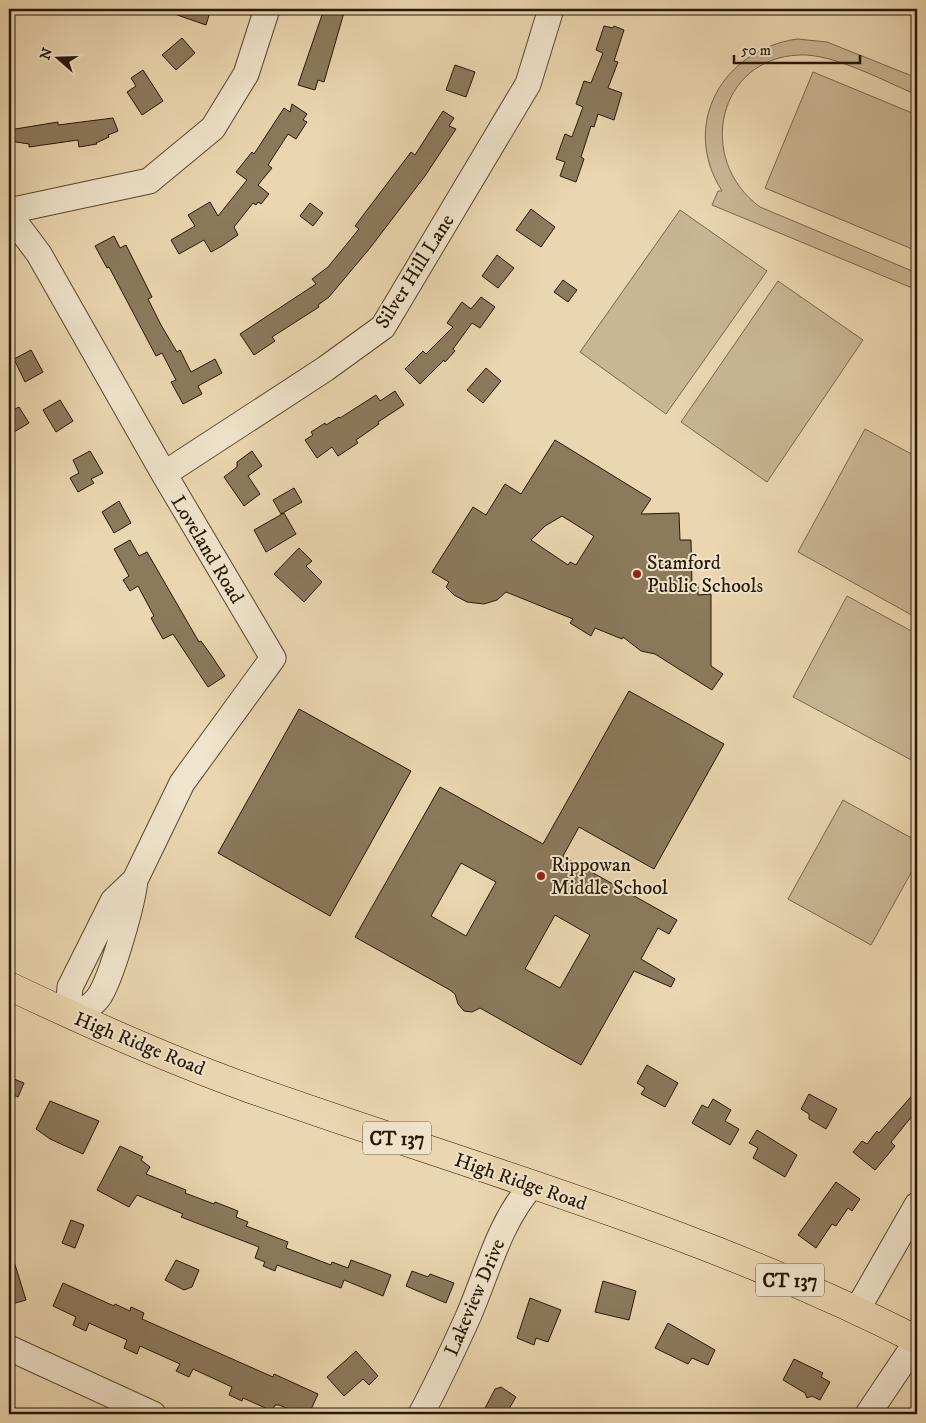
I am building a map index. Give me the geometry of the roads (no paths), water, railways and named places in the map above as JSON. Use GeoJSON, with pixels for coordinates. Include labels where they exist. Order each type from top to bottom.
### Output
{"type":"FeatureCollection","features":[{"type":"Feature","properties":{"kind":"main road","name":"High Ridge Road"},"geometry":{"type":"LineString","coordinates":[[9,986],[74,1017],[246,1087],[533,1184],[758,1265],[857,1310],[917,1340]]}},
{"type":"Feature","properties":{"kind":"street"},"geometry":{"type":"LineString","coordinates":[[9,212],[149,181],[213,128],[246,74],[267,9]]}},
{"type":"Feature","properties":{"kind":"street","name":"Silver Hill Lane"},"geometry":{"type":"LineString","coordinates":[[164,474],[325,369],[383,327],[528,84],[552,9]]}},
{"type":"Feature","properties":{"kind":"street","name":"Loveland Road"},"geometry":{"type":"LineString","coordinates":[[9,212],[39,254],[164,474],[273,658],[182,783],[135,880],[133,899],[104,988],[94,1002],[74,1017],[69,998],[74,974],[113,901],[135,880]]}},
{"type":"Feature","properties":{"kind":"street","name":"Lakeview Drive"},"geometry":{"type":"LineString","coordinates":[[420,1414],[468,1318],[504,1224],[523,1195],[533,1184]]}},
{"type":"Feature","properties":{"kind":"street"},"geometry":{"type":"LineString","coordinates":[[857,1310],[917,1205]]}},
{"type":"Feature","properties":{"kind":"street"},"geometry":{"type":"LineString","coordinates":[[868,1414],[917,1340]]}},
{"type":"Feature","properties":{"kind":"street"},"geometry":{"type":"LineString","coordinates":[[9,1348],[153,1414]]}},
{"type":"Feature","properties":{"kind":"place","name":"Stamford Public Schools"},"geometry":{"type":"Point","coordinates":[637,574]}},
{"type":"Feature","properties":{"kind":"place","name":"Rippowan Middle School"},"geometry":{"type":"Point","coordinates":[541,876]}}]}
